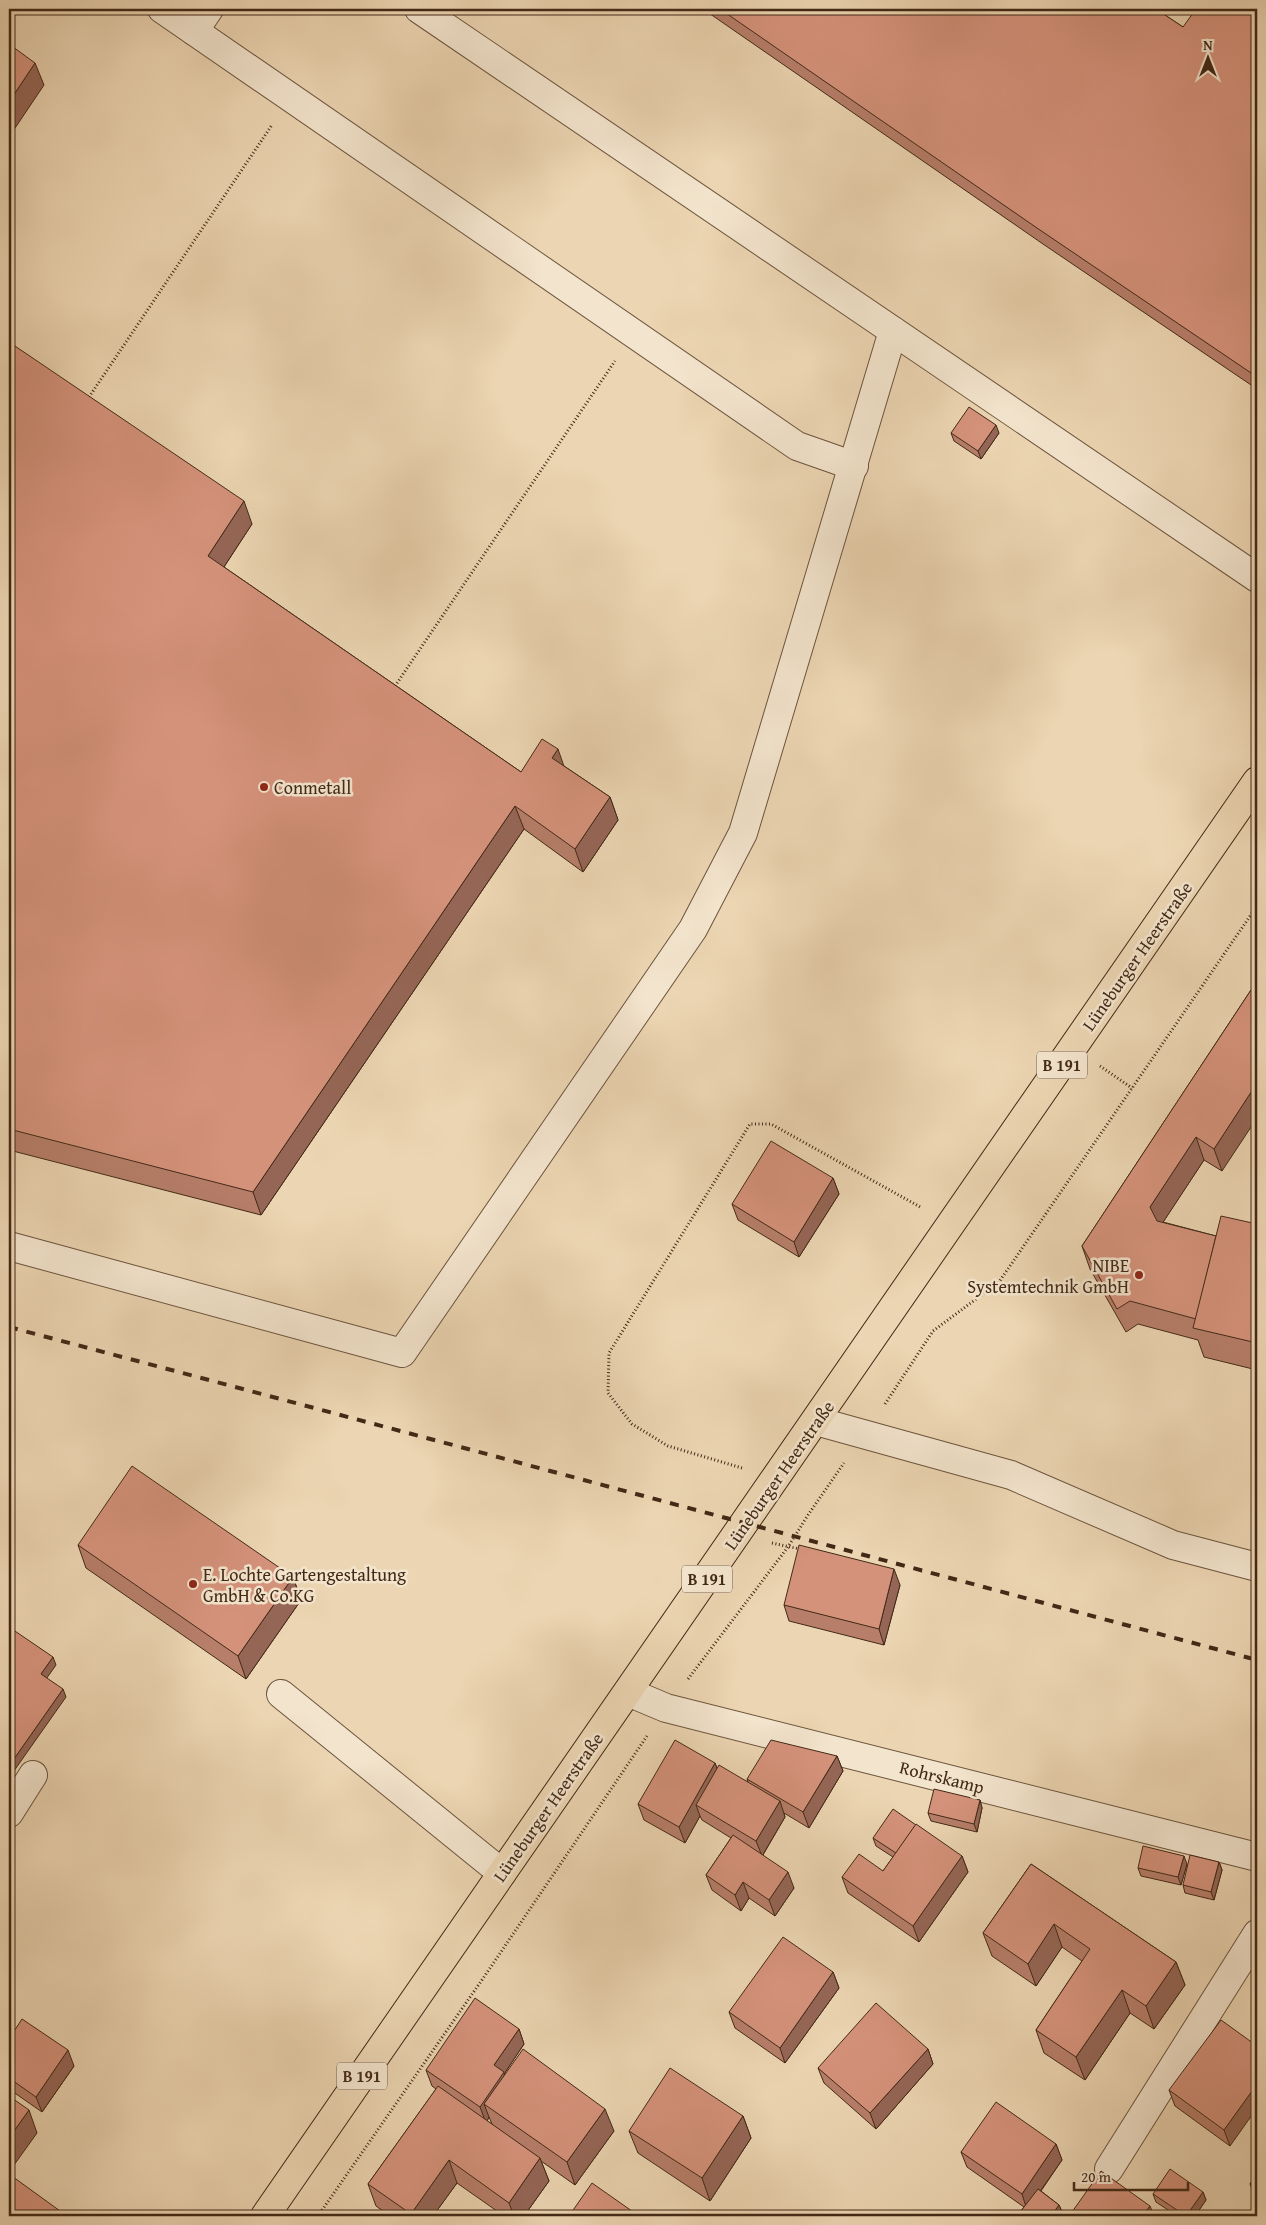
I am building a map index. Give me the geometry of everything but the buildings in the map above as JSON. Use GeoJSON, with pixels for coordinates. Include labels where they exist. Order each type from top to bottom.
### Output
{"type":"FeatureCollection","features":[{"type":"Feature","properties":{"kind":"main road","name":"Lüneburger Heerstraße"},"geometry":{"type":"LineString","coordinates":[[265,2216],[950,1228],[1257,781]]}},
{"type":"Feature","properties":{"kind":"street"},"geometry":{"type":"LineString","coordinates":[[162,9],[797,446],[854,466]]}},
{"type":"Feature","properties":{"kind":"street"},"geometry":{"type":"LineString","coordinates":[[194,31],[209,9]]}},
{"type":"Feature","properties":{"kind":"street"},"geometry":{"type":"LineString","coordinates":[[419,9],[1257,578]]}},
{"type":"Feature","properties":{"kind":"street"},"geometry":{"type":"LineString","coordinates":[[9,1246],[402,1353],[693,929],[743,833],[893,331]]}},
{"type":"Feature","properties":{"kind":"street"},"geometry":{"type":"LineString","coordinates":[[816,1421],[1011,1475],[1173,1546],[1257,1567]]}},
{"type":"Feature","properties":{"kind":"street","name":"Rohrskamp"},"geometry":{"type":"LineString","coordinates":[[628,1692],[666,1708],[1257,1856]]}},
{"type":"Feature","properties":{"kind":"street"},"geometry":{"type":"LineString","coordinates":[[281,1694],[502,1873]]}},
{"type":"Feature","properties":{"kind":"street"},"geometry":{"type":"LineString","coordinates":[[9,1813],[33,1775]]}},
{"type":"Feature","properties":{"kind":"street"},"geometry":{"type":"LineString","coordinates":[[1109,2168],[1257,1934]]}},
{"type":"Feature","properties":{"kind":"path"},"geometry":{"type":"LineString","coordinates":[[86,401],[291,97]]}},
{"type":"Feature","properties":{"kind":"path"},"geometry":{"type":"LineString","coordinates":[[388,697],[634,333]]}},
{"type":"Feature","properties":{"kind":"path"},"geometry":{"type":"LineString","coordinates":[[318,2216],[484,1977],[666,1708],[788,1547],[808,1514],[865,1434],[933,1331],[999,1282],[1257,906]]}},
{"type":"Feature","properties":{"kind":"path"},"geometry":{"type":"LineString","coordinates":[[1074,1048],[1132,1088]]}},
{"type":"Feature","properties":{"kind":"path"},"geometry":{"type":"LineString","coordinates":[[775,1480],[752,1471],[668,1446],[632,1424],[608,1394],[609,1353],[750,1124],[771,1124],[924,1209],[950,1228]]}},
{"type":"Feature","properties":{"kind":"railway"},"geometry":{"type":"LineString","coordinates":[[9,1327],[1257,1660]]}},
{"type":"Feature","properties":{"kind":"place","name":"Conmetall"},"geometry":{"type":"Point","coordinates":[264,787]}},
{"type":"Feature","properties":{"kind":"place","name":"NIBE Systemtechnik GmbH"},"geometry":{"type":"Point","coordinates":[1139,1275]}},
{"type":"Feature","properties":{"kind":"place","name":"E. Lochte Gartengestaltung GmbH & Co.KG"},"geometry":{"type":"Point","coordinates":[193,1584]}}]}
